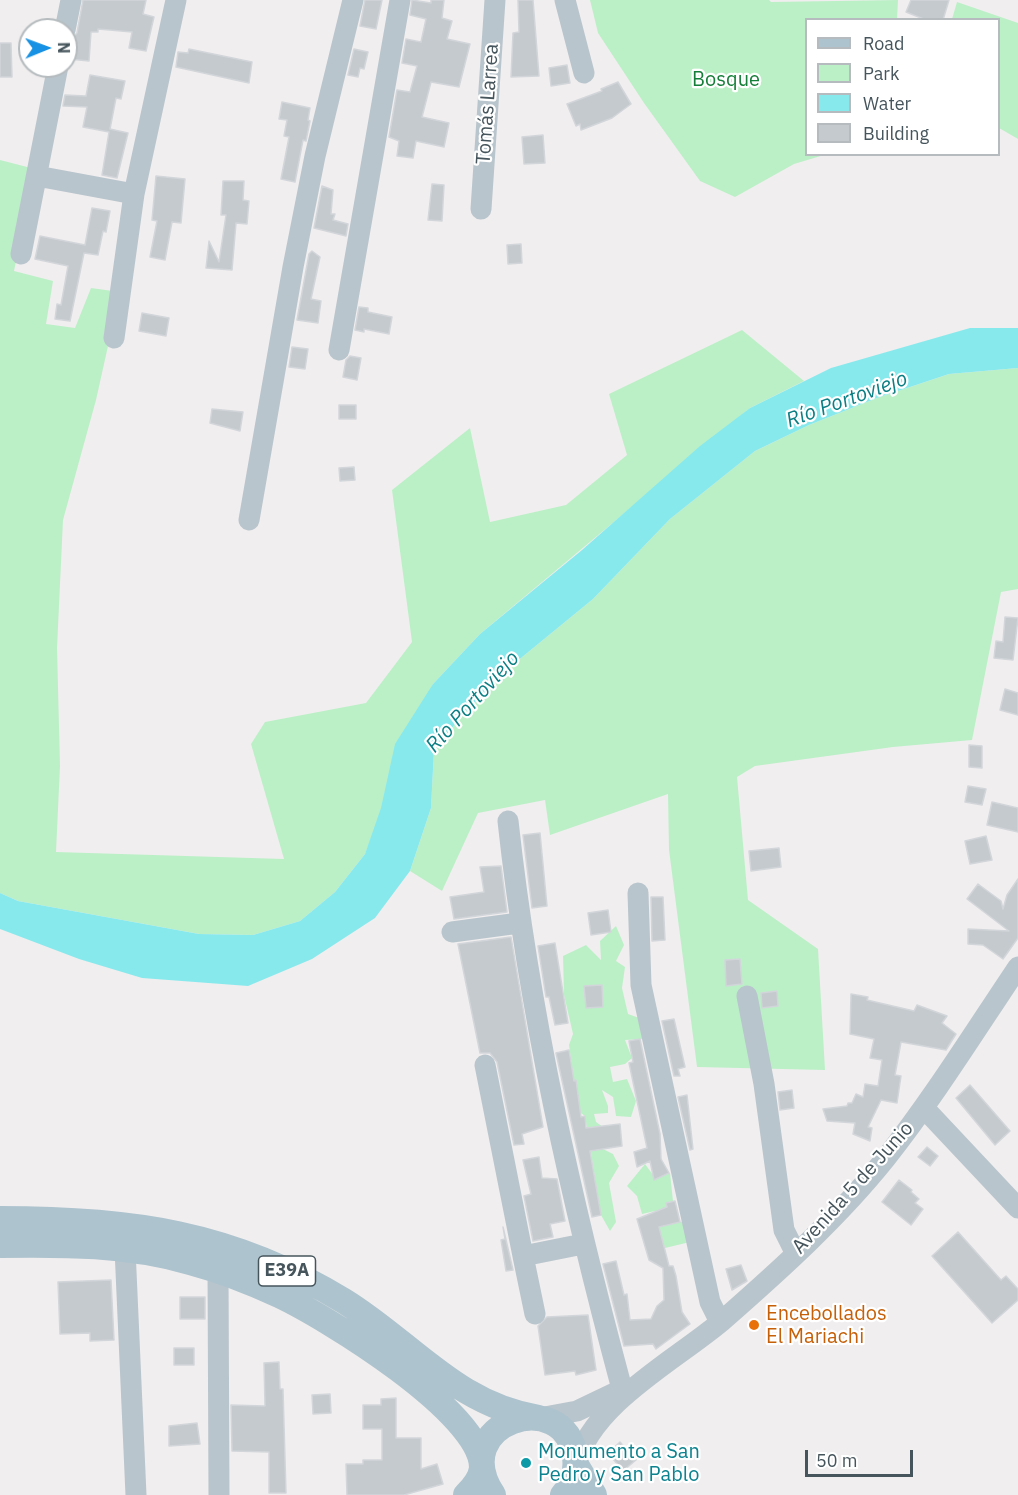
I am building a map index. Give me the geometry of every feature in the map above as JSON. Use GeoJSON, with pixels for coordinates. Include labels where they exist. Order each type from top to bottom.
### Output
{"type":"FeatureCollection","features":[{"type":"Feature","properties":{"kind":"main road","name":"E39A"},"geometry":{"type":"LineString","coordinates":[[0,1219],[70,1220],[166,1229],[234,1249],[300,1277],[344,1301],[483,1402],[517,1414],[551,1422],[569,1440],[576,1465],[594,1495]]}},
{"type":"Feature","properties":{"kind":"main road","name":"E39A"},"geometry":{"type":"LineString","coordinates":[[0,1245],[125,1249],[158,1254],[249,1281],[311,1311],[377,1354],[459,1422],[475,1445],[486,1484],[494,1495]]}},
{"type":"Feature","properties":{"kind":"main road"},"geometry":{"type":"LineString","coordinates":[[466,1495],[478,1481],[488,1440],[498,1428],[510,1420],[524,1417],[539,1418]]}},
{"type":"Feature","properties":{"kind":"main road"},"geometry":{"type":"LineString","coordinates":[[563,1495],[574,1478],[576,1465]]}},
{"type":"Feature","properties":{"kind":"street"},"geometry":{"type":"LineString","coordinates":[[67,18],[70,0]]}},
{"type":"Feature","properties":{"kind":"street"},"geometry":{"type":"LineString","coordinates":[[114,338],[134,194],[176,0]]}},
{"type":"Feature","properties":{"kind":"street"},"geometry":{"type":"LineString","coordinates":[[249,520],[302,223],[353,0]]}},
{"type":"Feature","properties":{"kind":"street"},"geometry":{"type":"LineString","coordinates":[[339,350],[400,0]]}},
{"type":"Feature","properties":{"kind":"street","name":"Tomás Larrea"},"geometry":{"type":"LineString","coordinates":[[481,208],[495,0]]}},
{"type":"Feature","properties":{"kind":"street"},"geometry":{"type":"LineString","coordinates":[[565,0],[584,73]]}},
{"type":"Feature","properties":{"kind":"street"},"geometry":{"type":"LineString","coordinates":[[21,254],[56,78]]}},
{"type":"Feature","properties":{"kind":"street"},"geometry":{"type":"LineString","coordinates":[[37,176],[134,194]]}},
{"type":"Feature","properties":{"kind":"street"},"geometry":{"type":"LineString","coordinates":[[508,821],[519,923],[583,1244],[622,1389]]}},
{"type":"Feature","properties":{"kind":"street"},"geometry":{"type":"LineString","coordinates":[[638,893],[641,985],[710,1302],[720,1322]]}},
{"type":"Feature","properties":{"kind":"street"},"geometry":{"type":"LineString","coordinates":[[452,932],[519,923]]}},
{"type":"Feature","properties":{"kind":"street","name":"Avenida 5 de Junio"},"geometry":{"type":"LineString","coordinates":[[680,1354],[720,1322],[796,1254],[885,1159],[924,1108],[1018,967]]}},
{"type":"Feature","properties":{"kind":"street"},"geometry":{"type":"LineString","coordinates":[[747,996],[764,1084],[784,1230],[796,1254]]}},
{"type":"Feature","properties":{"kind":"street"},"geometry":{"type":"LineString","coordinates":[[485,1065],[535,1314]]}},
{"type":"Feature","properties":{"kind":"street"},"geometry":{"type":"LineString","coordinates":[[924,1108],[1018,1208]]}},
{"type":"Feature","properties":{"kind":"street"},"geometry":{"type":"LineString","coordinates":[[523,1256],[583,1244]]}},
{"type":"Feature","properties":{"kind":"street"},"geometry":{"type":"LineString","coordinates":[[125,1249],[136,1495]]}},
{"type":"Feature","properties":{"kind":"street"},"geometry":{"type":"LineString","coordinates":[[218,1271],[219,1495]]}},
{"type":"Feature","properties":{"kind":"street"},"geometry":{"type":"LineString","coordinates":[[539,1418],[577,1411],[622,1389],[680,1354]]}},
{"type":"Feature","properties":{"kind":"street"},"geometry":{"type":"LineString","coordinates":[[576,1465],[580,1449],[597,1423],[680,1354]]}},
{"type":"Feature","properties":{"kind":"green space","name":"Bosque"},"geometry":{"type":"Polygon","coordinates":[[[590,0],[769,0],[771,2],[898,0],[897,18],[805,18],[805,156],[821,156],[794,164],[735,197],[700,181],[644,103],[598,33],[590,0]]]}},
{"type":"Feature","properties":{"kind":"green space"},"geometry":{"type":"Polygon","coordinates":[[[957,2],[1018,23],[1018,139],[1000,129],[1000,18],[952,18],[957,2]]]}},
{"type":"Feature","properties":{"kind":"green space"},"geometry":{"type":"Polygon","coordinates":[[[0,160],[35,169],[14,271],[53,281],[46,324],[75,328],[91,288],[120,292],[96,400],[63,520],[57,648],[60,766],[56,852],[284,859],[251,744],[265,722],[366,703],[412,642],[392,490],[470,428],[490,522],[566,505],[627,455],[609,394],[742,330],[804,381],[750,408],[480,634],[433,684],[365,854],[335,892],[300,921],[253,935],[199,934],[18,901],[0,893],[0,160]]]}},
{"type":"Feature","properties":{"kind":"green space"},"geometry":{"type":"Polygon","coordinates":[[[1018,368],[1018,589],[1001,592],[972,740],[893,747],[755,766],[737,777],[748,900],[818,949],[825,1070],[697,1067],[669,850],[668,794],[550,835],[545,800],[478,813],[442,891],[410,871],[431,808],[434,750],[465,712],[510,667],[593,599],[670,519],[755,451],[809,425],[877,398],[949,374],[1018,368]]]}},
{"type":"Feature","properties":{"kind":"green space"},"geometry":{"type":"Polygon","coordinates":[[[616,926],[624,945],[616,961],[625,967],[622,988],[628,1014],[642,1019],[644,1039],[625,1040],[632,1058],[625,1064],[610,1067],[613,1082],[627,1079],[636,1101],[631,1117],[616,1116],[613,1097],[602,1090],[608,1113],[594,1114],[596,1122],[603,1127],[601,1148],[613,1154],[619,1166],[609,1183],[616,1222],[610,1231],[601,1215],[585,1116],[578,1111],[569,1045],[573,1034],[564,995],[563,956],[586,945],[601,960],[600,941],[616,926]]]}},
{"type":"Feature","properties":{"kind":"green space"},"geometry":{"type":"Polygon","coordinates":[[[645,1164],[656,1179],[670,1173],[673,1201],[666,1203],[671,1224],[689,1220],[690,1242],[665,1248],[663,1242],[645,1246],[646,1228],[658,1224],[655,1211],[642,1214],[637,1196],[627,1186],[645,1164]]]}},
{"type":"Feature","properties":{"kind":"water","name":"Río Portoviejo"},"geometry":{"type":"Polygon","coordinates":[[[970,328],[1018,328],[1018,368],[949,374],[877,398],[809,425],[755,451],[670,519],[593,599],[510,667],[465,712],[434,750],[431,808],[410,871],[375,918],[312,959],[248,986],[142,978],[79,959],[0,929],[0,893],[18,901],[199,934],[253,935],[300,921],[335,892],[365,854],[381,808],[395,744],[433,684],[480,634],[582,550],[700,446],[750,408],[831,368],[970,328]]]}},
{"type":"Feature","properties":{"kind":"building"},"geometry":{"type":"Polygon","coordinates":[[[83,0],[146,0],[143,14],[154,17],[146,51],[129,48],[132,32],[98,29],[98,32],[91,32],[89,61],[78,60],[78,28],[83,0]]]}},
{"type":"Feature","properties":{"kind":"building"},"geometry":{"type":"Polygon","coordinates":[[[365,0],[382,0],[376,29],[360,26],[365,0]]]}},
{"type":"Feature","properties":{"kind":"building"},"geometry":{"type":"Polygon","coordinates":[[[412,0],[431,3],[431,0],[444,0],[442,18],[452,21],[447,39],[470,44],[459,87],[431,82],[422,117],[449,123],[444,147],[416,141],[413,158],[397,156],[399,141],[389,137],[397,90],[410,92],[417,66],[402,63],[406,39],[421,42],[426,19],[410,15],[412,0]]]}},
{"type":"Feature","properties":{"kind":"building"},"geometry":{"type":"Polygon","coordinates":[[[518,0],[533,0],[539,76],[511,77],[513,33],[519,32],[518,0]]]}},
{"type":"Feature","properties":{"kind":"building"},"geometry":{"type":"Polygon","coordinates":[[[911,0],[949,0],[944,18],[921,18],[906,12],[911,0]]]}},
{"type":"Feature","properties":{"kind":"building"},"geometry":{"type":"Polygon","coordinates":[[[0,43],[11,43],[12,77],[0,77],[0,43]]]}},
{"type":"Feature","properties":{"kind":"building"},"geometry":{"type":"Polygon","coordinates":[[[189,49],[252,62],[249,83],[176,67],[178,52],[188,53],[189,49]]]}},
{"type":"Feature","properties":{"kind":"building"},"geometry":{"type":"Polygon","coordinates":[[[354,49],[368,52],[364,69],[360,68],[358,77],[348,75],[354,49]]]}},
{"type":"Feature","properties":{"kind":"building"},"geometry":{"type":"Polygon","coordinates":[[[567,65],[570,83],[551,86],[549,68],[567,65]]]}},
{"type":"Feature","properties":{"kind":"building"},"geometry":{"type":"Polygon","coordinates":[[[90,75],[125,81],[121,99],[116,98],[110,129],[128,133],[117,178],[102,175],[109,132],[83,127],[87,107],[63,106],[65,95],[86,96],[90,75]]]}},
{"type":"Feature","properties":{"kind":"building"},"geometry":{"type":"Polygon","coordinates":[[[618,82],[631,104],[612,118],[581,130],[580,124],[576,126],[567,104],[602,91],[601,89],[618,82]]]}},
{"type":"Feature","properties":{"kind":"building"},"geometry":{"type":"Polygon","coordinates":[[[282,102],[310,108],[306,141],[303,140],[295,182],[281,179],[289,137],[284,136],[287,120],[279,119],[282,102]]]}},
{"type":"Feature","properties":{"kind":"building"},"geometry":{"type":"Polygon","coordinates":[[[543,135],[545,163],[524,164],[522,137],[543,135]]]}},
{"type":"Feature","properties":{"kind":"building"},"geometry":{"type":"Polygon","coordinates":[[[156,176],[185,179],[181,223],[172,222],[165,260],[150,257],[157,221],[152,220],[156,176]]]}},
{"type":"Feature","properties":{"kind":"building"},"geometry":{"type":"Polygon","coordinates":[[[223,181],[244,181],[243,200],[249,201],[247,224],[236,223],[232,270],[206,268],[209,241],[219,262],[226,215],[221,215],[223,181]]]}},
{"type":"Feature","properties":{"kind":"building"},"geometry":{"type":"Polygon","coordinates":[[[432,184],[444,185],[442,221],[428,220],[432,184]]]}},
{"type":"Feature","properties":{"kind":"building"},"geometry":{"type":"Polygon","coordinates":[[[322,186],[333,190],[331,214],[335,214],[333,220],[348,224],[346,236],[314,228],[322,186]]]}},
{"type":"Feature","properties":{"kind":"building"},"geometry":{"type":"Polygon","coordinates":[[[92,208],[110,211],[106,232],[103,231],[98,255],[84,253],[70,321],[55,319],[57,304],[61,305],[68,266],[35,259],[40,236],[85,245],[92,208]]]}},
{"type":"Feature","properties":{"kind":"building"},"geometry":{"type":"Polygon","coordinates":[[[521,244],[522,263],[508,264],[507,245],[521,244]]]}},
{"type":"Feature","properties":{"kind":"building"},"geometry":{"type":"Polygon","coordinates":[[[312,251],[320,257],[311,299],[321,301],[318,323],[297,320],[309,254],[312,251]]]}},
{"type":"Feature","properties":{"kind":"building"},"geometry":{"type":"Polygon","coordinates":[[[359,307],[368,308],[368,312],[392,317],[389,334],[364,329],[364,332],[355,330],[359,307]]]}},
{"type":"Feature","properties":{"kind":"building"},"geometry":{"type":"Polygon","coordinates":[[[142,313],[169,318],[166,336],[139,331],[142,313]]]}},
{"type":"Feature","properties":{"kind":"building"},"geometry":{"type":"Polygon","coordinates":[[[292,347],[308,349],[305,369],[289,367],[292,347]]]}},
{"type":"Feature","properties":{"kind":"building"},"geometry":{"type":"Polygon","coordinates":[[[350,356],[361,358],[357,380],[343,377],[346,360],[350,356]]]}},
{"type":"Feature","properties":{"kind":"building"},"geometry":{"type":"Polygon","coordinates":[[[339,405],[356,405],[356,419],[339,419],[339,405]]]}},
{"type":"Feature","properties":{"kind":"building"},"geometry":{"type":"Polygon","coordinates":[[[212,409],[243,412],[240,431],[210,423],[212,409]]]}},
{"type":"Feature","properties":{"kind":"building"},"geometry":{"type":"Polygon","coordinates":[[[354,467],[355,480],[340,481],[339,468],[354,467]]]}},
{"type":"Feature","properties":{"kind":"building"},"geometry":{"type":"Polygon","coordinates":[[[1005,617],[1018,618],[1013,660],[994,658],[996,641],[1003,642],[1005,617]]]}},
{"type":"Feature","properties":{"kind":"building"},"geometry":{"type":"Polygon","coordinates":[[[1005,689],[1018,693],[1018,715],[1000,710],[1005,689]]]}},
{"type":"Feature","properties":{"kind":"building"},"geometry":{"type":"Polygon","coordinates":[[[969,745],[982,746],[982,768],[969,767],[969,745]]]}},
{"type":"Feature","properties":{"kind":"building"},"geometry":{"type":"Polygon","coordinates":[[[968,786],[986,789],[982,805],[965,802],[968,786]]]}},
{"type":"Feature","properties":{"kind":"building"},"geometry":{"type":"Polygon","coordinates":[[[992,802],[1018,808],[1018,832],[987,825],[992,802]]]}},
{"type":"Feature","properties":{"kind":"building"},"geometry":{"type":"Polygon","coordinates":[[[540,833],[547,906],[532,908],[523,835],[540,833]]]}},
{"type":"Feature","properties":{"kind":"building"},"geometry":{"type":"Polygon","coordinates":[[[986,836],[992,860],[970,864],[965,841],[986,836]]]}},
{"type":"Feature","properties":{"kind":"building"},"geometry":{"type":"Polygon","coordinates":[[[779,848],[781,867],[751,871],[749,851],[779,848]]]}},
{"type":"Feature","properties":{"kind":"building"},"geometry":{"type":"Polygon","coordinates":[[[501,866],[507,912],[454,919],[450,897],[484,892],[480,867],[501,866]]]}},
{"type":"Feature","properties":{"kind":"building"},"geometry":{"type":"Polygon","coordinates":[[[1018,879],[1018,938],[1003,959],[983,945],[968,944],[968,929],[1009,931],[967,899],[978,884],[1001,901],[1003,909],[1007,895],[1018,879]]]}},
{"type":"Feature","properties":{"kind":"building"},"geometry":{"type":"Polygon","coordinates":[[[651,897],[663,897],[665,940],[652,941],[651,897]]]}},
{"type":"Feature","properties":{"kind":"building"},"geometry":{"type":"Polygon","coordinates":[[[608,910],[611,932],[591,935],[588,913],[608,910]]]}},
{"type":"Feature","properties":{"kind":"building"},"geometry":{"type":"Polygon","coordinates":[[[511,937],[543,1127],[522,1134],[524,1144],[514,1145],[497,1062],[490,1053],[480,1053],[458,944],[511,937]]]}},
{"type":"Feature","properties":{"kind":"building"},"geometry":{"type":"Polygon","coordinates":[[[555,943],[568,1023],[555,1025],[549,997],[546,997],[538,946],[555,943]]]}},
{"type":"Feature","properties":{"kind":"building"},"geometry":{"type":"Polygon","coordinates":[[[740,959],[742,984],[726,986],[725,960],[740,959]]]}},
{"type":"Feature","properties":{"kind":"building"},"geometry":{"type":"Polygon","coordinates":[[[602,985],[603,1007],[586,1008],[584,986],[602,985]]]}},
{"type":"Feature","properties":{"kind":"building"},"geometry":{"type":"Polygon","coordinates":[[[777,991],[778,1006],[762,1008],[761,993],[777,991]]]}},
{"type":"Feature","properties":{"kind":"building"},"geometry":{"type":"Polygon","coordinates":[[[851,994],[914,1011],[917,1005],[947,1016],[942,1023],[956,1034],[946,1050],[901,1042],[895,1075],[901,1076],[897,1103],[881,1100],[868,1127],[872,1128],[870,1141],[853,1134],[855,1123],[827,1121],[823,1109],[847,1106],[848,1103],[852,1103],[856,1094],[863,1097],[865,1084],[878,1086],[882,1060],[870,1058],[874,1039],[850,1034],[851,994]]]}},
{"type":"Feature","properties":{"kind":"building"},"geometry":{"type":"Polygon","coordinates":[[[674,1019],[685,1067],[678,1069],[680,1076],[674,1076],[662,1021],[674,1019]]]}},
{"type":"Feature","properties":{"kind":"building"},"geometry":{"type":"Polygon","coordinates":[[[640,1039],[660,1134],[661,1159],[669,1173],[654,1180],[650,1161],[637,1167],[634,1152],[647,1148],[629,1063],[633,1062],[629,1041],[640,1039]]]}},
{"type":"Feature","properties":{"kind":"building"},"geometry":{"type":"Polygon","coordinates":[[[569,1050],[581,1117],[585,1116],[586,1128],[620,1124],[622,1146],[590,1151],[601,1215],[592,1217],[556,1053],[569,1050]]]}},
{"type":"Feature","properties":{"kind":"building"},"geometry":{"type":"Polygon","coordinates":[[[970,1085],[1010,1131],[995,1145],[956,1098],[970,1085]]]}},
{"type":"Feature","properties":{"kind":"building"},"geometry":{"type":"Polygon","coordinates":[[[792,1090],[794,1108],[780,1110],[778,1092],[792,1090]]]}},
{"type":"Feature","properties":{"kind":"building"},"geometry":{"type":"Polygon","coordinates":[[[687,1095],[693,1149],[690,1150],[678,1097],[687,1095]]]}},
{"type":"Feature","properties":{"kind":"building"},"geometry":{"type":"Polygon","coordinates":[[[927,1147],[938,1156],[930,1166],[918,1157],[927,1147]]]}},
{"type":"Feature","properties":{"kind":"building"},"geometry":{"type":"Polygon","coordinates":[[[539,1157],[542,1178],[557,1179],[565,1221],[550,1224],[553,1237],[533,1241],[524,1196],[531,1194],[523,1160],[539,1157]]]}},
{"type":"Feature","properties":{"kind":"building"},"geometry":{"type":"Polygon","coordinates":[[[899,1180],[912,1190],[911,1192],[919,1199],[915,1203],[923,1209],[911,1225],[882,1202],[899,1180]]]}},
{"type":"Feature","properties":{"kind":"building"},"geometry":{"type":"Polygon","coordinates":[[[675,1201],[680,1222],[659,1227],[669,1266],[673,1266],[676,1276],[682,1312],[690,1324],[656,1349],[653,1344],[624,1346],[603,1264],[616,1261],[624,1295],[627,1294],[630,1320],[651,1319],[657,1306],[664,1300],[663,1268],[649,1260],[637,1219],[667,1207],[666,1203],[675,1201]]]}},
{"type":"Feature","properties":{"kind":"building"},"geometry":{"type":"Polygon","coordinates":[[[503,1227],[513,1270],[506,1271],[501,1240],[505,1239],[503,1227]]]}},
{"type":"Feature","properties":{"kind":"building"},"geometry":{"type":"Polygon","coordinates":[[[958,1232],[1001,1280],[1006,1276],[1018,1289],[1018,1300],[992,1323],[932,1256],[958,1232]]]}},
{"type":"Feature","properties":{"kind":"building"},"geometry":{"type":"Polygon","coordinates":[[[741,1265],[747,1281],[732,1290],[726,1269],[741,1265]]]}},
{"type":"Feature","properties":{"kind":"building"},"geometry":{"type":"Polygon","coordinates":[[[111,1280],[114,1340],[90,1341],[90,1333],[60,1334],[58,1282],[111,1280]]]}},
{"type":"Feature","properties":{"kind":"building"},"geometry":{"type":"Polygon","coordinates":[[[180,1297],[205,1297],[205,1319],[180,1319],[180,1297]]]}},
{"type":"Feature","properties":{"kind":"building"},"geometry":{"type":"Polygon","coordinates":[[[588,1315],[596,1370],[576,1375],[575,1371],[545,1375],[538,1326],[547,1317],[588,1315]]]}},
{"type":"Feature","properties":{"kind":"building"},"geometry":{"type":"Polygon","coordinates":[[[174,1348],[194,1348],[194,1365],[174,1365],[174,1348]]]}},
{"type":"Feature","properties":{"kind":"building"},"geometry":{"type":"Polygon","coordinates":[[[279,1362],[280,1389],[283,1389],[286,1493],[269,1493],[269,1452],[232,1451],[231,1405],[265,1406],[264,1363],[279,1362]]]}},
{"type":"Feature","properties":{"kind":"building"},"geometry":{"type":"Polygon","coordinates":[[[330,1394],[331,1413],[313,1414],[312,1395],[330,1394]]]}},
{"type":"Feature","properties":{"kind":"building"},"geometry":{"type":"Polygon","coordinates":[[[396,1398],[396,1438],[421,1438],[421,1469],[437,1464],[443,1484],[404,1495],[347,1495],[346,1464],[363,1464],[363,1460],[382,1460],[382,1429],[363,1429],[363,1405],[381,1405],[381,1399],[396,1398]]]}},
{"type":"Feature","properties":{"kind":"building"},"geometry":{"type":"Polygon","coordinates":[[[197,1423],[200,1444],[169,1446],[169,1426],[197,1423]]]}},
{"type":"Feature","properties":{"kind":"building"},"geometry":{"type":"Polygon","coordinates":[[[620,1442],[636,1460],[623,1471],[608,1453],[620,1442]]]}},
{"type":"Feature","properties":{"kind":"place","name":"Encebollados El Mariachi"},"geometry":{"type":"Point","coordinates":[754,1325]}},
{"type":"Feature","properties":{"kind":"place","name":"Monumento a San Pedro y San Pablo"},"geometry":{"type":"Point","coordinates":[526,1463]}}]}
